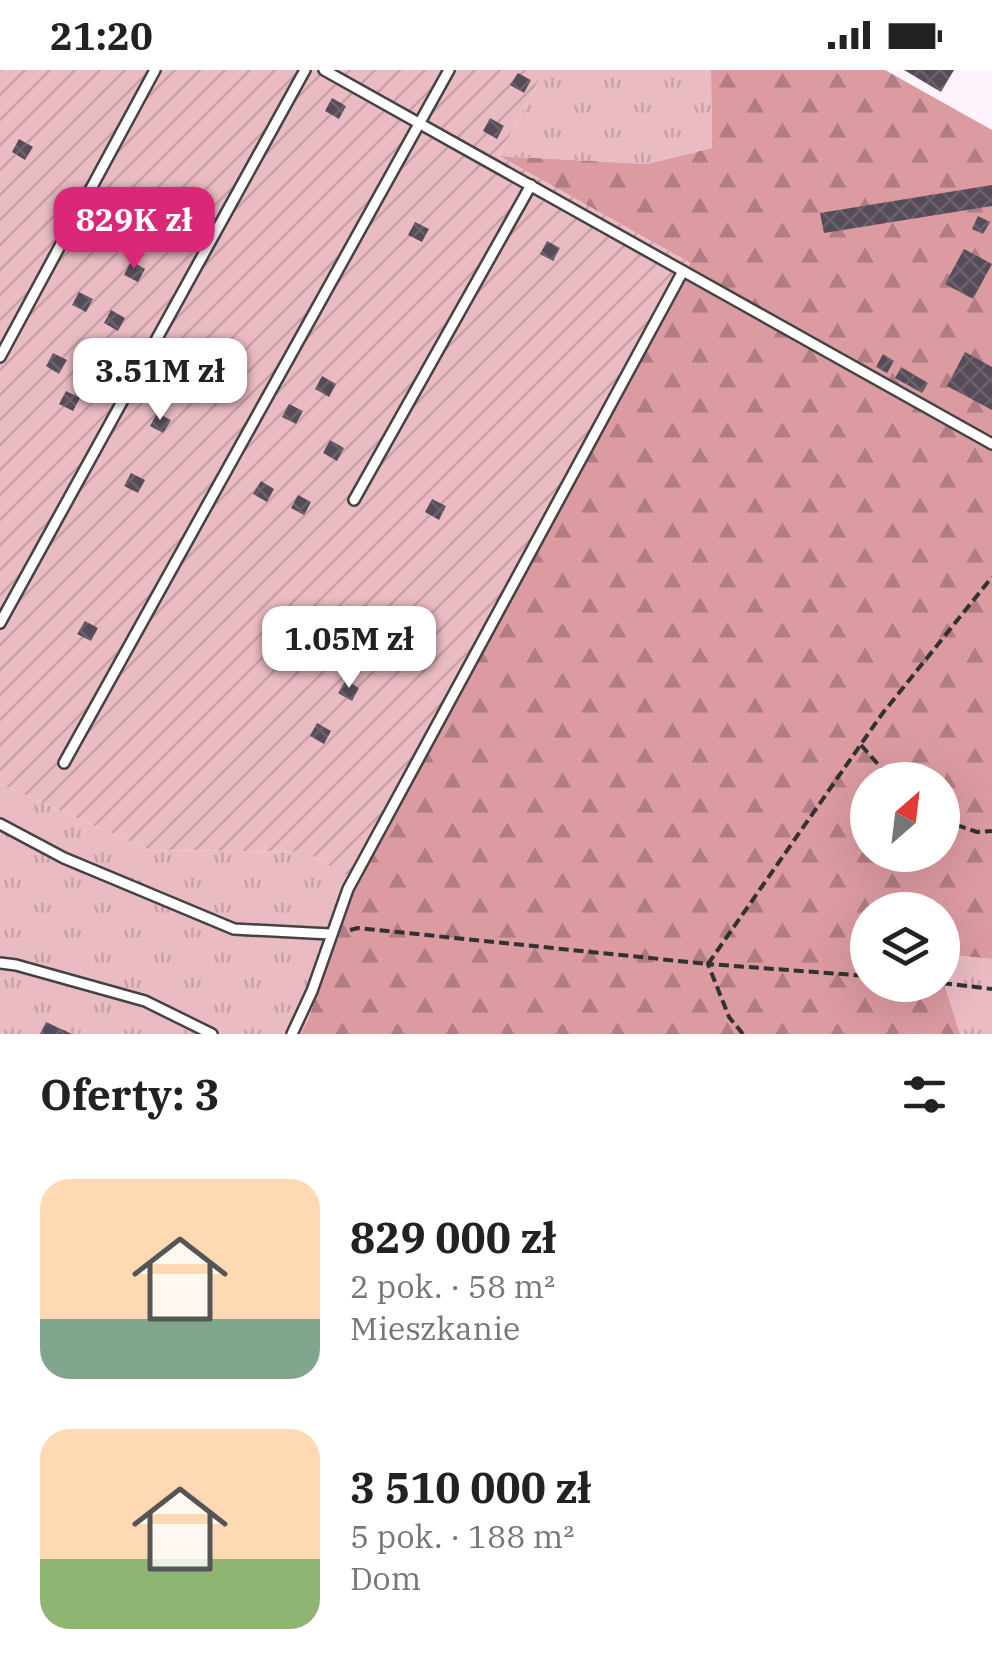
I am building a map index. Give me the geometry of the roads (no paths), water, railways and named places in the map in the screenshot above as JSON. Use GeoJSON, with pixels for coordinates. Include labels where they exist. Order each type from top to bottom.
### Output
{"type":"FeatureCollection","features":[{"type":"Feature","properties":{"kind":"lane"},"geometry":{"type":"LineString","coordinates":[[0,357],[155,70]]}},
{"type":"Feature","properties":{"kind":"lane"},"geometry":{"type":"LineString","coordinates":[[0,623],[304,70]]}},
{"type":"Feature","properties":{"kind":"lane"},"geometry":{"type":"LineString","coordinates":[[324,70],[992,444]]}},
{"type":"Feature","properties":{"kind":"lane"},"geometry":{"type":"LineString","coordinates":[[64,763],[449,70]]}},
{"type":"Feature","properties":{"kind":"lane"},"geometry":{"type":"LineString","coordinates":[[354,500],[531,185]]}},
{"type":"Feature","properties":{"kind":"lane"},"geometry":{"type":"LineString","coordinates":[[292,1034],[348,889],[683,271]]}},
{"type":"Feature","properties":{"kind":"lane"},"geometry":{"type":"LineString","coordinates":[[0,824],[64,858],[234,929],[330,934]]}},
{"type":"Feature","properties":{"kind":"lane"},"geometry":{"type":"LineString","coordinates":[[0,963],[16,964],[145,1001],[212,1034]]}}]}
